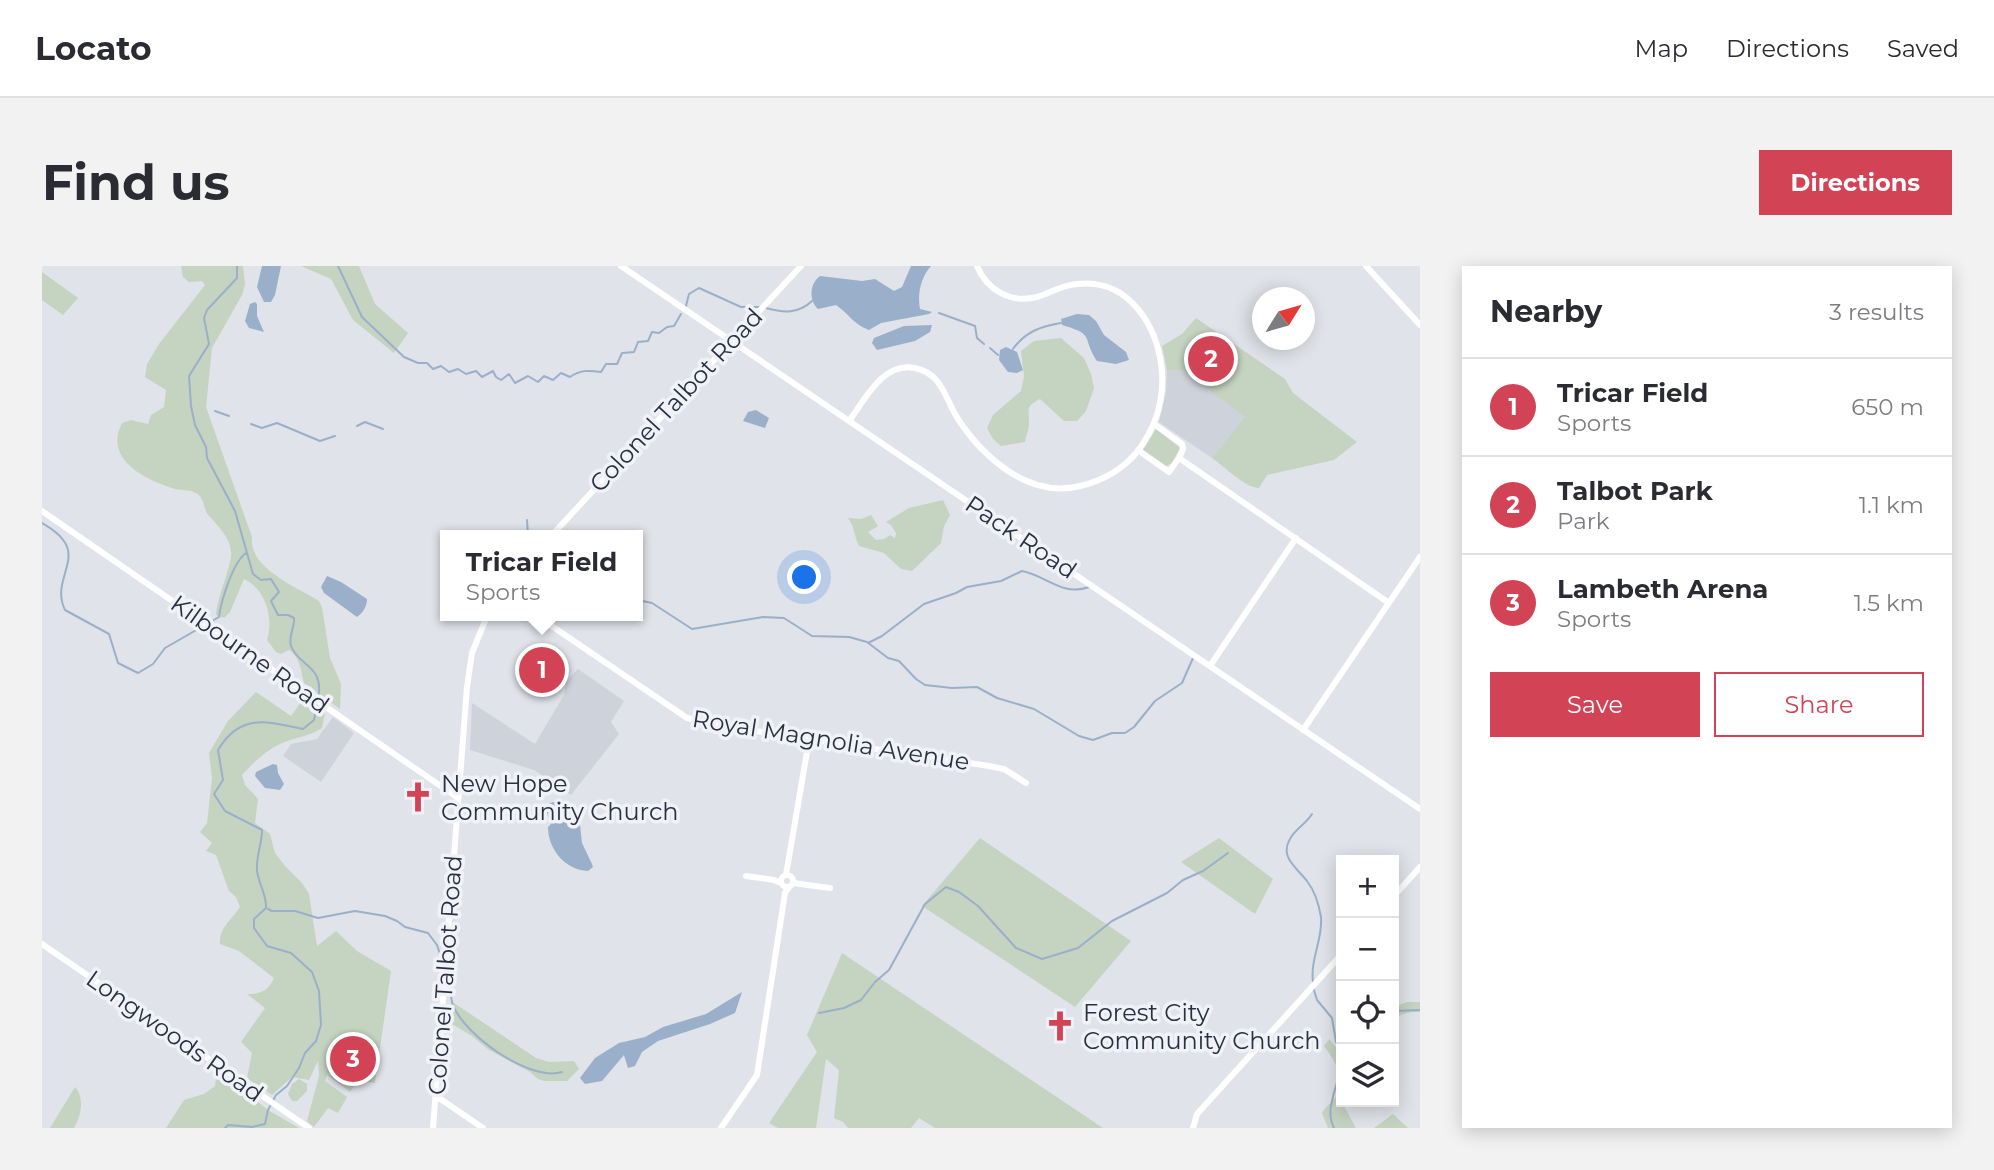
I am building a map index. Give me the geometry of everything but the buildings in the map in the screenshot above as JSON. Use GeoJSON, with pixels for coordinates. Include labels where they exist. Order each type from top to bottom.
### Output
{"type":"FeatureCollection","features":[{"type":"Feature","properties":{"kind":"street","name":"Pack Road"},"geometry":{"type":"LineString","coordinates":[[621,266],[1420,809]]}},
{"type":"Feature","properties":{"kind":"street","name":"Colonel Talbot Road"},"geometry":{"type":"LineString","coordinates":[[557,530],[801,266]]}},
{"type":"Feature","properties":{"kind":"street"},"geometry":{"type":"LineString","coordinates":[[849,421],[885,376],[896,369],[912,368],[926,372],[941,384],[956,416],[982,451],[1011,473],[1028,481],[1059,488],[1072,488],[1095,482],[1112,473],[1138,450],[1154,424],[1161,404],[1163,382],[1161,359],[1149,322],[1134,303],[1110,288],[1079,283],[1062,286],[1038,297],[1017,299],[993,289],[977,266]]}},
{"type":"Feature","properties":{"kind":"street"},"geometry":{"type":"LineString","coordinates":[[1366,266],[1420,326]]}},
{"type":"Feature","properties":{"kind":"street"},"geometry":{"type":"LineString","coordinates":[[1138,450],[1169,472],[1179,458],[1182,444],[1154,424]]}},
{"type":"Feature","properties":{"kind":"street"},"geometry":{"type":"LineString","coordinates":[[1179,458],[1389,603]]}},
{"type":"Feature","properties":{"kind":"street","name":"Kilbourne Road"},"geometry":{"type":"LineString","coordinates":[[42,511],[458,798]]}},
{"type":"Feature","properties":{"kind":"street"},"geometry":{"type":"LineString","coordinates":[[1210,666],[1296,538]]}},
{"type":"Feature","properties":{"kind":"street"},"geometry":{"type":"LineString","coordinates":[[1303,730],[1420,557]]}},
{"type":"Feature","properties":{"kind":"street","name":"Colonel Talbot Road"},"geometry":{"type":"LineString","coordinates":[[433,1128],[469,674],[472,653],[485,621]]}},
{"type":"Feature","properties":{"kind":"street","name":"Royal Magnolia Avenue"},"geometry":{"type":"LineString","coordinates":[[544,621],[687,718],[809,740],[1004,769],[1026,783]]}},
{"type":"Feature","properties":{"kind":"street"},"geometry":{"type":"LineString","coordinates":[[721,1128],[757,1075],[809,740]]}},
{"type":"Feature","properties":{"kind":"street"},"geometry":{"type":"LineString","coordinates":[[1399,891],[1420,867]]}},
{"type":"Feature","properties":{"kind":"street"},"geometry":{"type":"LineString","coordinates":[[746,876],[830,888]]}},
{"type":"Feature","properties":{"kind":"street","name":"Longwoods Road"},"geometry":{"type":"LineString","coordinates":[[42,944],[309,1128]]}},
{"type":"Feature","properties":{"kind":"street"},"geometry":{"type":"LineString","coordinates":[[1193,1128],[1197,1114],[1336,961]]}},
{"type":"Feature","properties":{"kind":"street"},"geometry":{"type":"LineString","coordinates":[[436,1096],[483,1128]]}},
{"type":"Feature","properties":{"kind":"shaded area"},"geometry":{"type":"Polygon","coordinates":[[[1167,370],[1183,371],[1246,417],[1212,458],[1159,422],[1166,392],[1167,370]]]}},
{"type":"Feature","properties":{"kind":"shaded area"},"geometry":{"type":"Polygon","coordinates":[[[578,669],[624,701],[611,722],[619,734],[571,795],[534,770],[470,750],[472,703],[535,744],[564,695],[566,681],[578,669]]]}},
{"type":"Feature","properties":{"kind":"shaded area"},"geometry":{"type":"Polygon","coordinates":[[[333,717],[354,733],[321,782],[283,756],[291,744],[317,739],[333,717]]]}},
{"type":"Feature","properties":{"kind":"green space"},"geometry":{"type":"Polygon","coordinates":[[[181,266],[243,266],[245,284],[242,295],[212,348],[206,407],[258,558],[287,583],[319,601],[322,607],[330,658],[341,684],[340,709],[304,683],[300,665],[293,653],[289,650],[281,654],[276,652],[267,640],[269,614],[263,597],[252,584],[244,579],[230,612],[224,618],[216,615],[231,557],[226,537],[207,513],[199,495],[191,491],[177,490],[140,474],[123,458],[118,448],[122,423],[131,420],[148,424],[151,415],[164,407],[166,390],[145,377],[147,364],[159,344],[205,285],[202,281],[189,282],[183,277],[181,266]]]}},
{"type":"Feature","properties":{"kind":"green space"},"geometry":{"type":"Polygon","coordinates":[[[301,266],[359,266],[375,304],[408,333],[394,353],[353,320],[331,279],[301,266]]]}},
{"type":"Feature","properties":{"kind":"green space"},"geometry":{"type":"Polygon","coordinates":[[[42,272],[78,298],[63,315],[42,300],[42,272]]]}},
{"type":"Feature","properties":{"kind":"green space"},"geometry":{"type":"Polygon","coordinates":[[[1196,318],[1285,379],[1293,393],[1357,442],[1334,460],[1267,475],[1259,488],[1235,476],[1212,458],[1245,417],[1183,371],[1167,370],[1162,346],[1182,334],[1196,318]]]}},
{"type":"Feature","properties":{"kind":"green space"},"geometry":{"type":"Polygon","coordinates":[[[1061,338],[1084,358],[1091,374],[1094,388],[1086,411],[1077,421],[1064,421],[1040,399],[1029,408],[1025,442],[1001,446],[987,428],[993,415],[1021,391],[1024,376],[1021,351],[1034,341],[1061,338]]]}},
{"type":"Feature","properties":{"kind":"green space"},"geometry":{"type":"Polygon","coordinates":[[[1156,429],[1180,448],[1172,463],[1166,466],[1143,450],[1156,429]]]}},
{"type":"Feature","properties":{"kind":"green space"},"geometry":{"type":"Polygon","coordinates":[[[943,500],[950,515],[944,526],[941,543],[912,571],[901,569],[884,553],[859,546],[848,518],[861,519],[871,515],[878,526],[868,532],[876,540],[890,535],[895,538],[896,533],[886,522],[909,508],[943,500]]]}},
{"type":"Feature","properties":{"kind":"green space"},"geometry":{"type":"Polygon","coordinates":[[[531,645],[569,671],[553,694],[515,669],[531,645]]]}},
{"type":"Feature","properties":{"kind":"green space"},"geometry":{"type":"Polygon","coordinates":[[[256,692],[291,716],[304,698],[325,713],[322,728],[274,747],[242,775],[245,785],[258,799],[255,823],[270,834],[275,853],[309,894],[317,946],[336,931],[357,951],[391,971],[375,1083],[358,1081],[350,1092],[327,1075],[325,1081],[347,1097],[338,1113],[328,1108],[314,1127],[307,1121],[319,1076],[318,1061],[309,1080],[292,1077],[272,1095],[247,1078],[252,1053],[241,1042],[265,1008],[247,994],[264,991],[274,978],[239,951],[220,944],[224,928],[240,907],[236,897],[229,891],[216,855],[206,851],[212,843],[200,832],[207,823],[212,778],[209,753],[228,721],[256,692]]]}},
{"type":"Feature","properties":{"kind":"green space"},"geometry":{"type":"Polygon","coordinates":[[[980,838],[1131,941],[1075,1007],[922,906],[980,838]]]}},
{"type":"Feature","properties":{"kind":"green space"},"geometry":{"type":"Polygon","coordinates":[[[1219,838],[1273,879],[1255,914],[1181,862],[1219,838]]]}},
{"type":"Feature","properties":{"kind":"green space"},"geometry":{"type":"Polygon","coordinates":[[[842,953],[1103,1128],[935,1128],[919,1118],[911,1128],[848,1128],[834,1118],[839,1070],[826,1059],[816,1128],[778,1128],[769,1123],[817,1052],[807,1035],[842,953]]]}},
{"type":"Feature","properties":{"kind":"green space"},"geometry":{"type":"Polygon","coordinates":[[[451,1001],[536,1058],[549,1062],[574,1061],[579,1069],[567,1081],[538,1079],[452,1024],[451,1001]]]}},
{"type":"Feature","properties":{"kind":"green space"},"geometry":{"type":"Polygon","coordinates":[[[1420,1002],[1420,1012],[1399,1016],[1399,1005],[1420,1002]]]}},
{"type":"Feature","properties":{"kind":"green space"},"geometry":{"type":"Polygon","coordinates":[[[1329,1039],[1336,1047],[1336,1065],[1324,1046],[1329,1039]]]}},
{"type":"Feature","properties":{"kind":"green space"},"geometry":{"type":"Polygon","coordinates":[[[217,1070],[268,1110],[299,1128],[166,1128],[184,1100],[204,1094],[215,1086],[217,1070]]]}},
{"type":"Feature","properties":{"kind":"green space"},"geometry":{"type":"Polygon","coordinates":[[[299,1079],[307,1084],[307,1091],[297,1101],[292,1101],[288,1094],[292,1084],[299,1079]]]}},
{"type":"Feature","properties":{"kind":"green space"},"geometry":{"type":"Polygon","coordinates":[[[75,1087],[80,1096],[81,1107],[74,1128],[50,1128],[75,1087]]]}},
{"type":"Feature","properties":{"kind":"green space"},"geometry":{"type":"Polygon","coordinates":[[[1336,1097],[1336,1107],[1345,1107],[1356,1128],[1328,1128],[1322,1113],[1336,1097]]]}},
{"type":"Feature","properties":{"kind":"green space"},"geometry":{"type":"Polygon","coordinates":[[[1393,1114],[1408,1128],[1374,1128],[1393,1114]]]}},
{"type":"Feature","properties":{"kind":"water"},"geometry":{"type":"Polygon","coordinates":[[[262,266],[281,266],[271,302],[264,302],[257,287],[262,266]]]}},
{"type":"Feature","properties":{"kind":"water"},"geometry":{"type":"Polygon","coordinates":[[[911,266],[931,266],[922,280],[919,298],[920,309],[932,312],[929,314],[881,323],[869,330],[836,305],[818,309],[813,302],[812,288],[820,276],[862,281],[875,279],[894,291],[902,287],[911,266]]]}},
{"type":"Feature","properties":{"kind":"water"},"geometry":{"type":"Polygon","coordinates":[[[255,302],[257,316],[264,332],[249,328],[245,321],[250,304],[255,302]]]}},
{"type":"Feature","properties":{"kind":"water"},"geometry":{"type":"Polygon","coordinates":[[[1077,314],[1089,315],[1096,321],[1104,335],[1126,352],[1129,360],[1116,364],[1097,361],[1084,334],[1062,325],[1061,319],[1077,314]]]}},
{"type":"Feature","properties":{"kind":"water"},"geometry":{"type":"Polygon","coordinates":[[[932,325],[930,332],[915,341],[877,350],[872,343],[874,338],[904,326],[932,325]]]}},
{"type":"Feature","properties":{"kind":"water"},"geometry":{"type":"Polygon","coordinates":[[[1006,347],[1017,352],[1023,370],[1017,373],[1008,372],[999,360],[1000,350],[1006,347]]]}},
{"type":"Feature","properties":{"kind":"water"},"geometry":{"type":"Polygon","coordinates":[[[756,410],[769,418],[765,428],[743,421],[748,412],[756,410]]]}},
{"type":"Feature","properties":{"kind":"water"},"geometry":{"type":"Polygon","coordinates":[[[327,576],[367,599],[363,611],[357,617],[324,593],[321,587],[327,576]]]}},
{"type":"Feature","properties":{"kind":"water"},"geometry":{"type":"Polygon","coordinates":[[[273,764],[277,765],[284,784],[280,790],[265,788],[255,776],[256,772],[273,764]]]}},
{"type":"Feature","properties":{"kind":"water"},"geometry":{"type":"Polygon","coordinates":[[[563,800],[580,825],[582,843],[593,867],[588,871],[572,867],[565,862],[551,843],[548,827],[551,824],[545,808],[550,803],[563,800]]]}},
{"type":"Feature","properties":{"kind":"water"},"geometry":{"type":"Polygon","coordinates":[[[742,992],[735,1013],[658,1041],[642,1052],[635,1066],[628,1068],[624,1055],[602,1081],[585,1084],[580,1078],[595,1058],[619,1043],[645,1037],[663,1027],[706,1014],[742,992]]]}},
{"type":"Feature","properties":{"kind":"waterway"},"geometry":{"type":"LineString","coordinates":[[237,266],[237,278],[207,310],[204,318],[209,344],[189,376],[191,406],[195,425],[206,447],[207,458],[235,511],[253,574],[261,580],[271,579],[279,592],[271,601],[278,615],[294,618],[291,646],[315,673],[318,679],[318,699]]}},
{"type":"Feature","properties":{"kind":"waterway"},"geometry":{"type":"LineString","coordinates":[[338,266],[362,317],[404,357],[418,363],[427,363],[433,369],[441,366],[449,372],[458,369],[466,374],[476,371],[482,377],[493,371],[501,380],[509,374],[515,383],[528,376],[538,382],[544,376],[553,380],[561,373],[570,377],[584,371],[601,372],[606,364],[617,364],[622,353],[634,352],[638,342],[648,341],[652,332],[659,333],[674,326],[681,314]]}},
{"type":"Feature","properties":{"kind":"waterway"},"geometry":{"type":"LineString","coordinates":[[686,306],[689,294],[699,288],[741,307],[760,307]]}},
{"type":"Feature","properties":{"kind":"waterway"},"geometry":{"type":"LineString","coordinates":[[766,308],[790,311],[812,301]]}},
{"type":"Feature","properties":{"kind":"waterway"},"geometry":{"type":"LineString","coordinates":[[939,313],[975,326],[977,338],[984,344]]}},
{"type":"Feature","properties":{"kind":"waterway"},"geometry":{"type":"LineString","coordinates":[[1013,349],[1034,331],[1061,323]]}},
{"type":"Feature","properties":{"kind":"waterway"},"geometry":{"type":"LineString","coordinates":[[990,348],[998,355]]}},
{"type":"Feature","properties":{"kind":"waterway"},"geometry":{"type":"LineString","coordinates":[[215,411],[229,416]]}},
{"type":"Feature","properties":{"kind":"waterway"},"geometry":{"type":"LineString","coordinates":[[357,426],[365,422],[383,429]]}},
{"type":"Feature","properties":{"kind":"waterway"},"geometry":{"type":"LineString","coordinates":[[251,424],[262,428],[277,423],[320,441],[335,436]]}},
{"type":"Feature","properties":{"kind":"waterway"},"geometry":{"type":"LineString","coordinates":[[527,520],[528,530]]}},
{"type":"Feature","properties":{"kind":"waterway"},"geometry":{"type":"LineString","coordinates":[[42,523],[58,534],[66,544],[69,554],[61,597],[65,610],[109,634],[118,663],[138,673],[153,664],[165,648],[219,617],[232,573],[246,553]]}},
{"type":"Feature","properties":{"kind":"waterway"},"geometry":{"type":"LineString","coordinates":[[868,643],[882,636],[924,604],[967,587],[1001,581],[1022,571],[1062,587],[1089,587]]}},
{"type":"Feature","properties":{"kind":"waterway"},"geometry":{"type":"LineString","coordinates":[[643,601],[652,603],[692,629],[763,617],[784,618],[812,636],[849,637],[867,642],[888,658],[899,661],[925,685],[977,687],[997,698],[1034,709],[1079,736],[1093,740],[1112,733],[1125,733],[1134,727],[1155,701],[1182,683],[1193,658]]}},
{"type":"Feature","properties":{"kind":"waterway"},"geometry":{"type":"LineString","coordinates":[[225,1128],[228,1125],[252,1127],[265,1124],[268,1110],[276,1095],[287,1086],[299,1068],[305,1053],[316,1041],[321,1025],[319,991],[312,972],[291,953],[267,946],[254,928],[254,919],[266,908],[257,870],[262,830],[225,811],[214,794],[223,780],[218,750],[226,738],[245,725],[266,722],[303,729],[314,720],[317,704]]}},
{"type":"Feature","properties":{"kind":"waterway"},"geometry":{"type":"LineString","coordinates":[[1312,814],[1292,835],[1287,851],[1291,862],[1312,889],[1321,917],[1313,982]]}},
{"type":"Feature","properties":{"kind":"waterway"},"geometry":{"type":"LineString","coordinates":[[819,1013],[844,1008],[861,1000],[889,970],[925,904],[946,887],[959,892],[978,906],[1016,948],[1042,959],[1078,948],[1112,921],[1167,893],[1228,853]]}},
{"type":"Feature","properties":{"kind":"waterway"},"geometry":{"type":"LineString","coordinates":[[268,909],[295,911],[318,918],[355,911],[385,916],[405,927],[428,933],[437,945],[442,960]]}},
{"type":"Feature","properties":{"kind":"waterway"},"geometry":{"type":"LineString","coordinates":[[450,968],[453,1005],[470,1030],[516,1063],[533,1070],[562,1072]]}},
{"type":"Feature","properties":{"kind":"waterway"},"geometry":{"type":"LineString","coordinates":[[1313,987],[1317,1000],[1332,1018],[1336,1042]]}},
{"type":"Feature","properties":{"kind":"waterway"},"geometry":{"type":"LineString","coordinates":[[1399,1011],[1420,1010]]}},
{"type":"Feature","properties":{"kind":"waterway"},"geometry":{"type":"LineString","coordinates":[[1334,1128],[1330,1113],[1336,1087]]}},
{"type":"Feature","properties":{"kind":"place","name":"Talbot Park"},"geometry":{"type":"Point","coordinates":[1211,359]}},
{"type":"Feature","properties":{"kind":"place","name":"Tricar Field"},"geometry":{"type":"Point","coordinates":[542,670]}},
{"type":"Feature","properties":{"kind":"place","name":"New Hope Community Church"},"geometry":{"type":"Point","coordinates":[418,797]}},
{"type":"Feature","properties":{"kind":"place","name":"Forest City Community Church"},"geometry":{"type":"Point","coordinates":[1060,1026]}},
{"type":"Feature","properties":{"kind":"place","name":"Lambeth Arena"},"geometry":{"type":"Point","coordinates":[353,1059]}}]}
